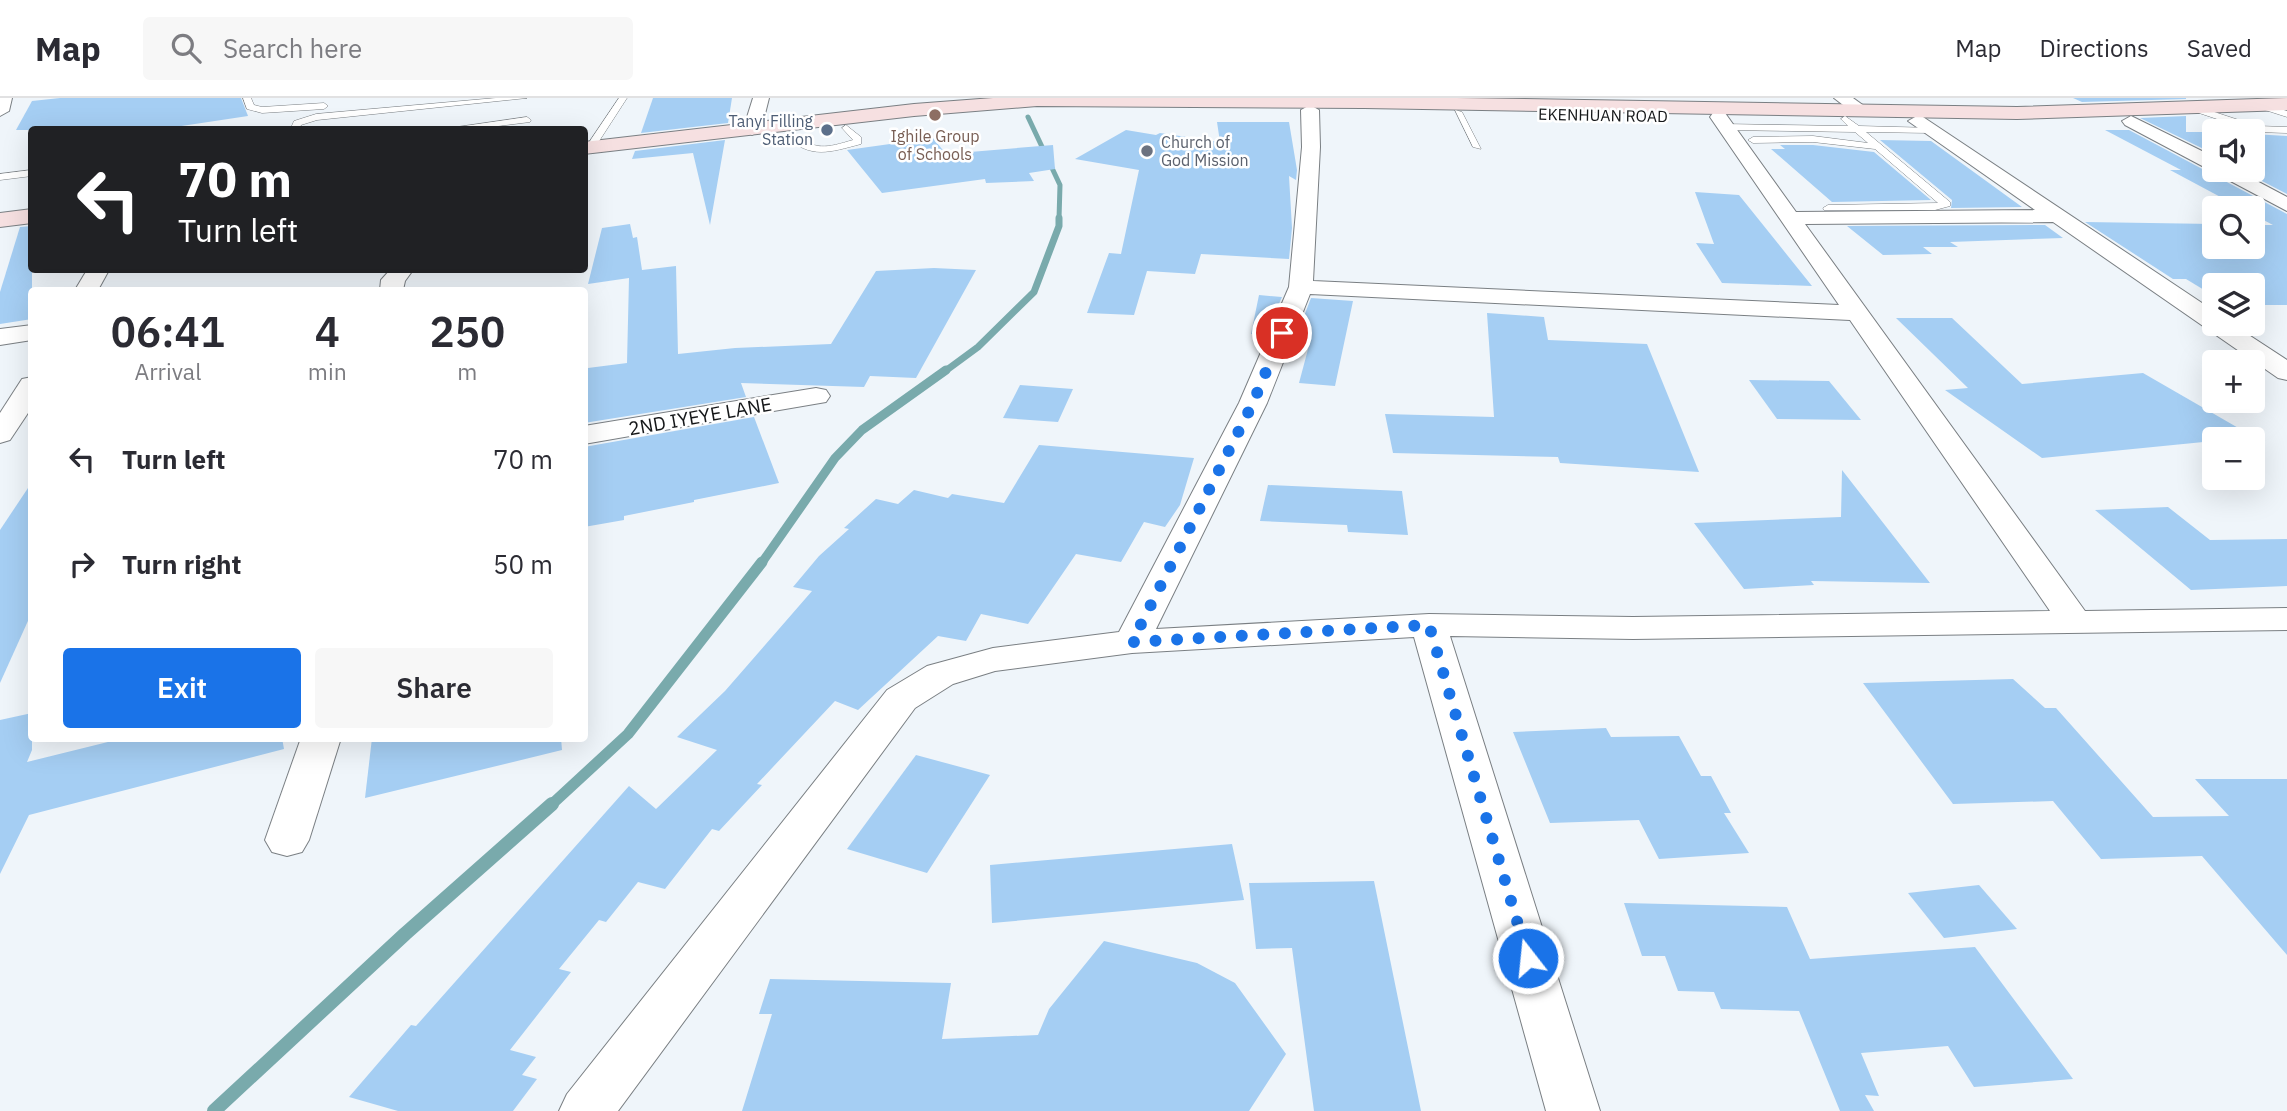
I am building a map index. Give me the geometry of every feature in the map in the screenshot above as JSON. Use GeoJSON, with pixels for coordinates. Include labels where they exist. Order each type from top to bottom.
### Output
{"type":"FeatureCollection","features":[{"type":"Feature","properties":{"kind":"main road","name":"EKENHUAN ROAD"},"geometry":{"type":"LineString","coordinates":[[588,150],[914,110],[1037,100],[1363,100],[1855,120],[1924,126],[2220,118],[2275,106]]}},
{"type":"Feature","properties":{"kind":"main road","name":"EKENHUAN ROAD"},"geometry":{"type":"LineString","coordinates":[[588,150],[789,135],[1039,108],[1458,112],[1721,122],[2275,106]]}},
{"type":"Feature","properties":{"kind":"main road"},"geometry":{"type":"LineString","coordinates":[[0,212],[28,208]]}},
{"type":"Feature","properties":{"kind":"main road"},"geometry":{"type":"LineString","coordinates":[[0,220],[28,216]]}},
{"type":"Feature","properties":{"kind":"street"},"geometry":{"type":"LineString","coordinates":[[0,111],[4,98]]}},
{"type":"Feature","properties":{"kind":"street"},"geometry":{"type":"LineString","coordinates":[[752,130],[761,98]]}},
{"type":"Feature","properties":{"kind":"street"},"geometry":{"type":"LineString","coordinates":[[1842,98],[1855,120]]}},
{"type":"Feature","properties":{"kind":"street"},"geometry":{"type":"LineString","coordinates":[[1132,642],[1253,403],[1301,287],[1311,147],[1310,110]]}},
{"type":"Feature","properties":{"kind":"street"},"geometry":{"type":"LineString","coordinates":[[2131,121],[2202,159]]}},
{"type":"Feature","properties":{"kind":"street"},"geometry":{"type":"LineString","coordinates":[[1721,122],[2074,621]]}},
{"type":"Feature","properties":{"kind":"street"},"geometry":{"type":"LineString","coordinates":[[1924,126],[2202,314]]}},
{"type":"Feature","properties":{"kind":"street"},"geometry":{"type":"LineString","coordinates":[[2244,182],[2287,205]]}},
{"type":"Feature","properties":{"kind":"street"},"geometry":{"type":"LineString","coordinates":[[1789,218],[2057,216]]}},
{"type":"Feature","properties":{"kind":"street"},"geometry":{"type":"LineString","coordinates":[[1301,287],[1857,313]]}},
{"type":"Feature","properties":{"kind":"street"},"geometry":{"type":"LineString","coordinates":[[0,337],[28,333]]}},
{"type":"Feature","properties":{"kind":"street"},"geometry":{"type":"LineString","coordinates":[[2234,336],[2287,372]]}},
{"type":"Feature","properties":{"kind":"street"},"geometry":{"type":"LineString","coordinates":[[0,434],[28,391]]}},
{"type":"Feature","properties":{"kind":"street","name":"2ND IYEYE LANE"},"geometry":{"type":"LineString","coordinates":[[588,434],[816,396]]}},
{"type":"Feature","properties":{"kind":"street"},"geometry":{"type":"LineString","coordinates":[[586,1111],[901,699],[940,675],[993,660],[1132,642],[1429,625],[1633,628],[2287,619]]}},
{"type":"Feature","properties":{"kind":"street"},"geometry":{"type":"LineString","coordinates":[[1429,625],[1573,1111]]}},
{"type":"Feature","properties":{"kind":"street"},"geometry":{"type":"LineString","coordinates":[[287,840],[320,742]]}},
{"type":"Feature","properties":{"kind":"lane"},"geometry":{"type":"LineString","coordinates":[[247,98],[250,107],[262,110],[335,104]]}},
{"type":"Feature","properties":{"kind":"lane"},"geometry":{"type":"LineString","coordinates":[[296,126],[297,123],[316,117],[447,110],[523,98]]}},
{"type":"Feature","properties":{"kind":"lane"},"geometry":{"type":"LineString","coordinates":[[506,126],[526,125],[532,98]]}},
{"type":"Feature","properties":{"kind":"lane"},"geometry":{"type":"LineString","coordinates":[[588,149],[623,98]]}},
{"type":"Feature","properties":{"kind":"lane"},"geometry":{"type":"LineString","coordinates":[[2196,109],[2256,129],[2287,130]]}},
{"type":"Feature","properties":{"kind":"lane"},"geometry":{"type":"LineString","coordinates":[[434,117],[447,110]]}},
{"type":"Feature","properties":{"kind":"lane"},"geometry":{"type":"LineString","coordinates":[[447,110],[447,126]]}},
{"type":"Feature","properties":{"kind":"lane"},"geometry":{"type":"LineString","coordinates":[[1458,112],[1478,147]]}},
{"type":"Feature","properties":{"kind":"lane"},"geometry":{"type":"LineString","coordinates":[[1828,208],[1935,207],[1946,204],[1879,147],[1855,120]]}},
{"type":"Feature","properties":{"kind":"lane"},"geometry":{"type":"LineString","coordinates":[[1753,140],[1798,138],[1879,147]]}},
{"type":"Feature","properties":{"kind":"lane"},"geometry":{"type":"LineString","coordinates":[[0,177],[28,174]]}},
{"type":"Feature","properties":{"kind":"building"},"geometry":{"type":"Polygon","coordinates":[[[60,98],[241,98],[248,116],[182,126],[28,126],[28,130],[16,130],[32,101],[60,98]]]}},
{"type":"Feature","properties":{"kind":"building"},"geometry":{"type":"Polygon","coordinates":[[[653,98],[732,98],[728,123],[641,133],[653,98]]]}},
{"type":"Feature","properties":{"kind":"building"},"geometry":{"type":"Polygon","coordinates":[[[2073,98],[2186,98],[2186,99],[2082,102],[2073,98]]]}},
{"type":"Feature","properties":{"kind":"building"},"geometry":{"type":"Polygon","coordinates":[[[2186,116],[2186,132],[2202,132],[2202,148],[2140,118],[2186,116]]]}},
{"type":"Feature","properties":{"kind":"building"},"geometry":{"type":"Polygon","coordinates":[[[1217,122],[1289,122],[1297,170],[1296,180],[1289,176],[1292,228],[1289,259],[1201,254],[1195,274],[1147,271],[1134,315],[1087,313],[1109,253],[1121,254],[1139,170],[1075,159],[1126,130],[1220,142],[1217,122]]]}},
{"type":"Feature","properties":{"kind":"building"},"geometry":{"type":"Polygon","coordinates":[[[2105,130],[2129,130],[2202,169],[2202,182],[2227,182],[2253,196],[2219,196],[2170,170],[2181,170],[2105,130]]]}},
{"type":"Feature","properties":{"kind":"building"},"geometry":{"type":"Polygon","coordinates":[[[2265,135],[2287,136],[2287,194],[2264,182],[2265,135]]]}},
{"type":"Feature","properties":{"kind":"building"},"geometry":{"type":"Polygon","coordinates":[[[933,138],[946,154],[1053,145],[1055,169],[1029,173],[1034,181],[986,183],[985,179],[882,193],[847,150],[933,138]]]}},
{"type":"Feature","properties":{"kind":"building"},"geometry":{"type":"Polygon","coordinates":[[[725,140],[710,225],[693,153],[632,159],[635,151],[725,140]]]}},
{"type":"Feature","properties":{"kind":"building"},"geometry":{"type":"Polygon","coordinates":[[[1880,140],[1931,141],[2022,207],[1951,208],[1952,200],[1880,140]]]}},
{"type":"Feature","properties":{"kind":"building"},"geometry":{"type":"Polygon","coordinates":[[[1780,145],[1813,145],[1874,152],[1931,200],[1832,202],[1771,149],[1785,149],[1780,145]]]}},
{"type":"Feature","properties":{"kind":"building"},"geometry":{"type":"Polygon","coordinates":[[[1695,192],[1739,195],[1812,286],[1722,283],[1696,243],[1714,244],[1695,192]]]}},
{"type":"Feature","properties":{"kind":"building"},"geometry":{"type":"Polygon","coordinates":[[[2265,202],[2287,214],[2287,305],[2265,305],[2265,273],[2202,273],[2202,289],[2186,279],[2173,279],[2085,222],[2202,224],[2202,259],[2265,259],[2265,225],[2273,225],[2265,221],[2265,202]]]}},
{"type":"Feature","properties":{"kind":"building"},"geometry":{"type":"Polygon","coordinates":[[[630,224],[633,238],[637,237],[642,270],[676,266],[678,354],[735,348],[831,344],[876,271],[934,268],[976,270],[916,378],[870,376],[864,387],[741,383],[746,397],[588,422],[588,368],[627,363],[629,278],[588,284],[602,228],[630,224]]]}},
{"type":"Feature","properties":{"kind":"building"},"geometry":{"type":"Polygon","coordinates":[[[2045,225],[2063,238],[1950,242],[1958,247],[1923,247],[1932,254],[1883,255],[1847,226],[2045,225]]]}},
{"type":"Feature","properties":{"kind":"building"},"geometry":{"type":"Polygon","coordinates":[[[28,226],[28,273],[32,273],[32,287],[28,287],[28,320],[0,324],[0,292],[20,227],[28,226]]]}},
{"type":"Feature","properties":{"kind":"building"},"geometry":{"type":"Polygon","coordinates":[[[1259,295],[1282,297],[1265,335],[1251,334],[1259,295]]]}},
{"type":"Feature","properties":{"kind":"building"},"geometry":{"type":"Polygon","coordinates":[[[1311,298],[1353,301],[1335,386],[1299,383],[1311,338],[1296,337],[1311,298]]]}},
{"type":"Feature","properties":{"kind":"building"},"geometry":{"type":"Polygon","coordinates":[[[1487,313],[1544,317],[1548,340],[1647,344],[1699,472],[1560,463],[1558,457],[1393,453],[1385,414],[1494,417],[1487,313]]]}},
{"type":"Feature","properties":{"kind":"building"},"geometry":{"type":"Polygon","coordinates":[[[1896,318],[1952,318],[2022,384],[2143,373],[2202,407],[2202,413],[2212,413],[2237,427],[2202,427],[2202,442],[2042,458],[1945,390],[1968,388],[1896,318]]]}},
{"type":"Feature","properties":{"kind":"building"},"geometry":{"type":"Polygon","coordinates":[[[1749,380],[1829,381],[1861,420],[1777,419],[1749,380]]]}},
{"type":"Feature","properties":{"kind":"building"},"geometry":{"type":"Polygon","coordinates":[[[1020,385],[1073,389],[1058,422],[1003,418],[1020,385]]]}},
{"type":"Feature","properties":{"kind":"building"},"geometry":{"type":"Polygon","coordinates":[[[754,417],[779,483],[694,500],[624,516],[624,520],[588,526],[588,446],[754,417]]]}},
{"type":"Feature","properties":{"kind":"building"},"geometry":{"type":"Polygon","coordinates":[[[1039,445],[1194,458],[1180,505],[1165,527],[1144,522],[1121,562],[1076,554],[1028,624],[981,614],[966,641],[938,636],[858,710],[835,701],[757,784],[762,785],[719,831],[712,829],[665,889],[638,882],[606,922],[599,920],[559,969],[571,972],[510,1050],[536,1057],[522,1075],[537,1079],[513,1111],[398,1111],[349,1097],[411,1025],[416,1026],[629,786],[656,809],[717,750],[677,737],[725,691],[812,591],[793,587],[819,556],[849,529],[844,528],[876,499],[898,504],[914,490],[948,498],[952,494],[1004,503],[1039,445]]]}},
{"type":"Feature","properties":{"kind":"building"},"geometry":{"type":"Polygon","coordinates":[[[1842,470],[1930,583],[1811,581],[1814,585],[1744,589],[1694,523],[1841,517],[1842,470]]]}},
{"type":"Feature","properties":{"kind":"building"},"geometry":{"type":"Polygon","coordinates":[[[1268,485],[1402,491],[1408,535],[1348,532],[1347,525],[1260,521],[1268,485]]]}},
{"type":"Feature","properties":{"kind":"building"},"geometry":{"type":"Polygon","coordinates":[[[28,488],[28,621],[0,683],[0,530],[28,488]]]}},
{"type":"Feature","properties":{"kind":"building"},"geometry":{"type":"Polygon","coordinates":[[[2168,507],[2210,540],[2287,539],[2287,586],[2191,590],[2095,510],[2168,507]]]}},
{"type":"Feature","properties":{"kind":"building"},"geometry":{"type":"Polygon","coordinates":[[[2013,679],[2045,708],[2056,708],[2153,817],[2229,816],[2195,779],[2287,779],[2287,955],[2202,856],[2101,859],[2053,801],[1953,804],[1863,683],[2013,679]]]}},
{"type":"Feature","properties":{"kind":"building"},"geometry":{"type":"Polygon","coordinates":[[[28,714],[28,742],[32,742],[32,750],[27,762],[108,742],[283,742],[284,749],[29,815],[0,874],[0,720],[28,714]]]}},
{"type":"Feature","properties":{"kind":"building"},"geometry":{"type":"Polygon","coordinates":[[[1606,728],[1611,737],[1679,736],[1701,776],[1711,776],[1731,813],[1724,813],[1749,853],[1659,859],[1639,820],[1550,823],[1513,732],[1606,728]]]}},
{"type":"Feature","properties":{"kind":"building"},"geometry":{"type":"Polygon","coordinates":[[[372,742],[561,742],[562,750],[365,798],[372,742]]]}},
{"type":"Feature","properties":{"kind":"building"},"geometry":{"type":"Polygon","coordinates":[[[916,755],[990,775],[927,873],[847,849],[916,755]]]}},
{"type":"Feature","properties":{"kind":"building"},"geometry":{"type":"Polygon","coordinates":[[[1232,844],[1244,900],[992,923],[990,865],[1232,844]]]}},
{"type":"Feature","properties":{"kind":"building"},"geometry":{"type":"Polygon","coordinates":[[[1374,881],[1421,1111],[1314,1111],[1292,948],[1256,949],[1249,883],[1374,881]]]}},
{"type":"Feature","properties":{"kind":"building"},"geometry":{"type":"Polygon","coordinates":[[[1979,885],[2017,929],[1944,938],[1908,893],[1979,885]]]}},
{"type":"Feature","properties":{"kind":"building"},"geometry":{"type":"Polygon","coordinates":[[[1624,903],[1787,907],[1810,959],[1975,947],[2073,1079],[1974,1087],[1948,1046],[1861,1053],[1879,1096],[1865,1095],[1874,1111],[1840,1111],[1799,1011],[1721,1009],[1714,992],[1678,991],[1665,956],[1642,956],[1624,903]]]}},
{"type":"Feature","properties":{"kind":"building"},"geometry":{"type":"Polygon","coordinates":[[[1104,941],[1197,963],[1235,983],[1286,1054],[1249,1111],[742,1111],[772,1014],[759,1014],[770,979],[951,983],[942,1039],[1038,1035],[1049,1009],[1104,941]]]}},
{"type":"Feature","properties":{"kind":"waterway"},"geometry":{"type":"LineString","coordinates":[[1028,117],[1060,185],[1059,219]]}},
{"type":"Feature","properties":{"kind":"waterway"},"geometry":{"type":"LineString","coordinates":[[944,372],[978,347],[1034,292],[1059,226],[1059,219]]}},
{"type":"Feature","properties":{"kind":"waterway"},"geometry":{"type":"LineString","coordinates":[[761,564],[835,458],[862,430],[946,370]]}},
{"type":"Feature","properties":{"kind":"waterway"},"geometry":{"type":"LineString","coordinates":[[550,806],[628,734],[762,562]]}},
{"type":"Feature","properties":{"kind":"waterway"},"geometry":{"type":"LineString","coordinates":[[214,1111],[405,934],[552,804]]}},
{"type":"Feature","properties":{"kind":"place","name":"Ighile Group of Schools"},"geometry":{"type":"Point","coordinates":[935,115]}},
{"type":"Feature","properties":{"kind":"place","name":"Tanyi Filling Station"},"geometry":{"type":"Point","coordinates":[827,130]}},
{"type":"Feature","properties":{"kind":"place","name":"Church of God Mission"},"geometry":{"type":"Point","coordinates":[1147,151]}},
{"type":"Feature","properties":{"kind":"route"},"geometry":{"type":"LineString","coordinates":[[1282,333],[1253,403],[1132,642],[1429,625],[1528,958]]}}]}
